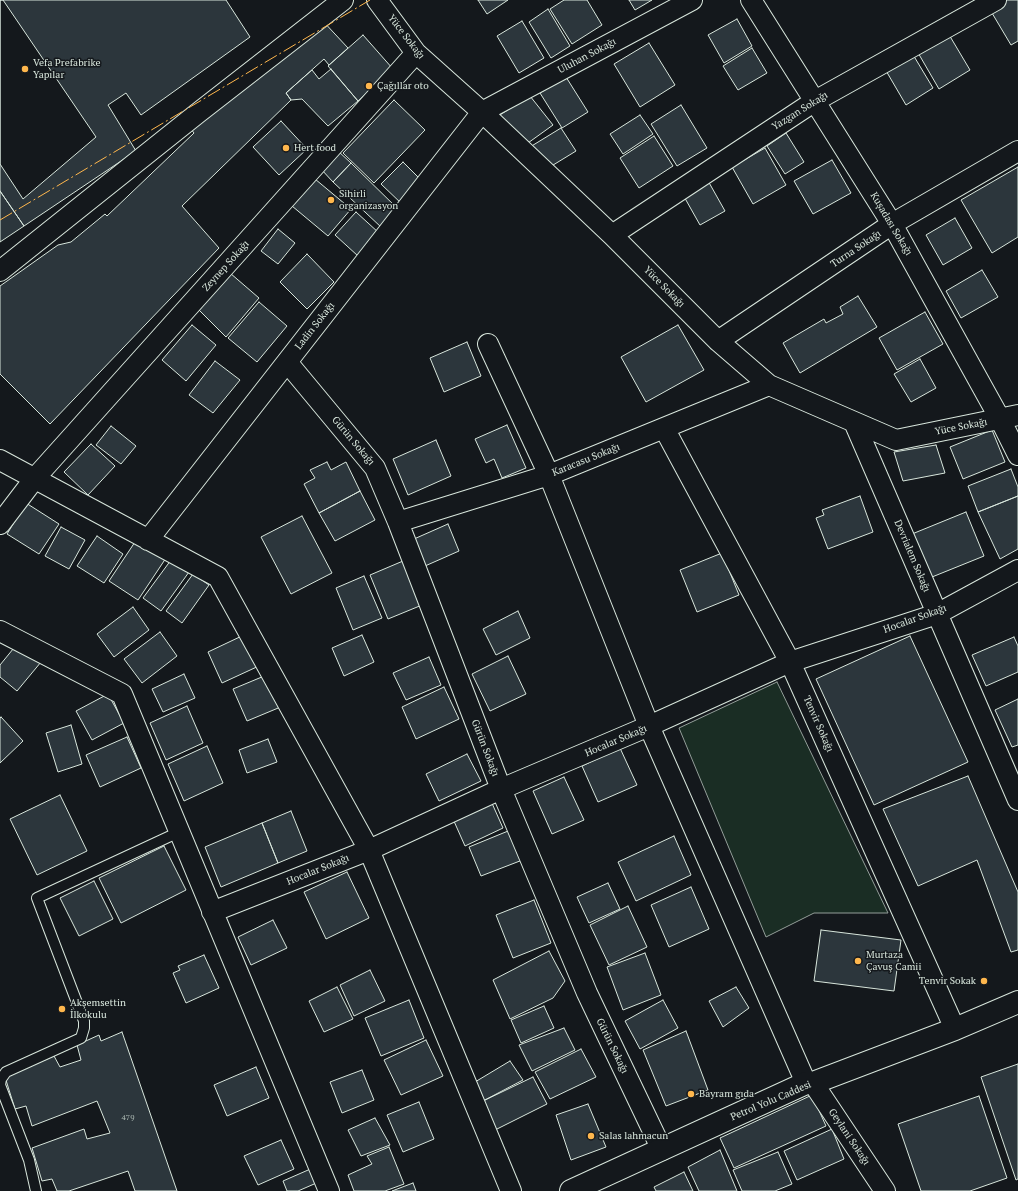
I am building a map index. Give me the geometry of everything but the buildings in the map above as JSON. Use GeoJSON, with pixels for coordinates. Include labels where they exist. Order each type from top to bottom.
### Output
{"type":"FeatureCollection","features":[{"type":"Feature","properties":{"kind":"main road","name":"Petrol Yolu Caddesi"},"geometry":{"type":"LineString","coordinates":[[571,1191],[810,1083],[955,1029],[1018,1002]]}},
{"type":"Feature","properties":{"kind":"street"},"geometry":{"type":"LineString","coordinates":[[0,271],[343,0]]}},
{"type":"Feature","properties":{"kind":"street","name":"Yüce Sokağı"},"geometry":{"type":"LineString","coordinates":[[377,0],[416,53],[482,112],[612,235],[718,341],[769,385],[896,440],[1009,417]]}},
{"type":"Feature","properties":{"kind":"street","name":"Uluhan Sokağı"},"geometry":{"type":"LineString","coordinates":[[482,112],[692,0]]}},
{"type":"Feature","properties":{"kind":"street","name":"Kuşadası Sokağı"},"geometry":{"type":"LineString","coordinates":[[751,0],[892,224],[1009,417],[1018,455]]}},
{"type":"Feature","properties":{"kind":"street","name":"Yazgan Sokağı"},"geometry":{"type":"LineString","coordinates":[[612,235],[815,101],[996,0]]}},
{"type":"Feature","properties":{"kind":"street","name":"Zeynep Sokağı"},"geometry":{"type":"LineString","coordinates":[[0,524],[35,478],[416,53]]}},
{"type":"Feature","properties":{"kind":"street","name":"Ladin Sokağı"},"geometry":{"type":"LineString","coordinates":[[148,540],[482,112]]}},
{"type":"Feature","properties":{"kind":"street","name":"Turna Sokağı"},"geometry":{"type":"LineString","coordinates":[[718,341],[892,224],[1018,151]]}},
{"type":"Feature","properties":{"kind":"street","name":"Geylani Sokağı"},"geometry":{"type":"LineString","coordinates":[[488,344],[550,475],[650,726],[810,1083],[885,1191]]}},
{"type":"Feature","properties":{"kind":"street","name":"Gürün Sokağı"},"geometry":{"type":"LineString","coordinates":[[287,362],[375,468],[398,522],[501,790],[587,993],[662,1150]]}},
{"type":"Feature","properties":{"kind":"street","name":"Karacasu Sokağı"},"geometry":{"type":"LineString","coordinates":[[398,522],[550,475],[769,385]]}},
{"type":"Feature","properties":{"kind":"street","name":"Devrialem Sokağı"},"geometry":{"type":"LineString","coordinates":[[854,422],[1018,800]]}},
{"type":"Feature","properties":{"kind":"street","name":"Tenvir Sokağı"},"geometry":{"type":"LineString","coordinates":[[664,428],[790,662],[955,1029]]}},
{"type":"Feature","properties":{"kind":"street"},"geometry":{"type":"LineString","coordinates":[[0,460],[218,577],[369,850],[510,1191]]}},
{"type":"Feature","properties":{"kind":"street","name":"Hocalar Sokağı"},"geometry":{"type":"LineString","coordinates":[[212,912],[369,850],[501,790],[650,726],[790,662],[937,614],[1018,570]]}},
{"type":"Feature","properties":{"kind":"street"},"geometry":{"type":"LineString","coordinates":[[0,631],[122,694],[329,1191]]}},
{"type":"Feature","properties":{"kind":"lane"},"geometry":{"type":"LineString","coordinates":[[36,1191],[29,1160],[0,1085],[1,1079],[6,1072],[81,1038],[84,1028],[84,1021],[37,898],[179,832]]}},
{"type":"Feature","properties":{"kind":"green space"},"geometry":{"type":"Polygon","coordinates":[[[777,682],[888,913],[814,913],[766,937],[679,728],[777,682]]]}},
{"type":"Feature","properties":{"kind":"power"},"geometry":{"type":"LineString","coordinates":[[0,220],[370,0]]}},
{"type":"Feature","properties":{"kind":"place","name":"Vefa Prefabrike Yapılar"},"geometry":{"type":"Point","coordinates":[25,69]}},
{"type":"Feature","properties":{"kind":"place","name":"Çağıllar oto"},"geometry":{"type":"Point","coordinates":[369,86]}},
{"type":"Feature","properties":{"kind":"place","name":"Hert food"},"geometry":{"type":"Point","coordinates":[286,148]}},
{"type":"Feature","properties":{"kind":"place","name":"Sihirli organizasyon"},"geometry":{"type":"Point","coordinates":[331,200]}},
{"type":"Feature","properties":{"kind":"place","name":"Murtaza Çavuş Camii"},"geometry":{"type":"Point","coordinates":[858,961]}},
{"type":"Feature","properties":{"kind":"place","name":"Tenvir Sokak"},"geometry":{"type":"Point","coordinates":[984,981]}},
{"type":"Feature","properties":{"kind":"place","name":"Akşemsettin İlkokulu"},"geometry":{"type":"Point","coordinates":[62,1009]}},
{"type":"Feature","properties":{"kind":"place","name":"Bayram gıda"},"geometry":{"type":"Point","coordinates":[691,1094]}},
{"type":"Feature","properties":{"kind":"place","name":"Salas lahmacun"},"geometry":{"type":"Point","coordinates":[591,1136]}}]}
